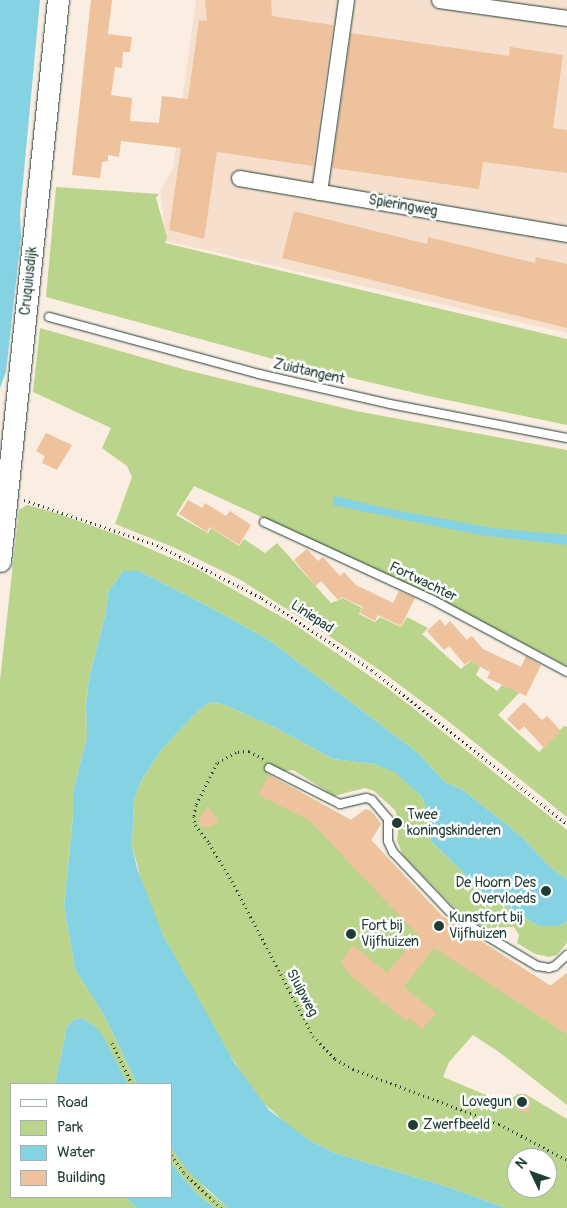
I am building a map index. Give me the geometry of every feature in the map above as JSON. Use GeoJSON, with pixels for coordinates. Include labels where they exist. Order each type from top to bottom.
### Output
{"type":"FeatureCollection","features":[{"type":"Feature","properties":{"kind":"street","name":"Cruquiusdijk"},"geometry":{"type":"LineString","coordinates":[[0,561],[58,0]]}},
{"type":"Feature","properties":{"kind":"street"},"geometry":{"type":"LineString","coordinates":[[319,192],[346,0]]}},
{"type":"Feature","properties":{"kind":"street"},"geometry":{"type":"LineString","coordinates":[[439,0],[567,18]]}},
{"type":"Feature","properties":{"kind":"street","name":"Spieringweg"},"geometry":{"type":"LineString","coordinates":[[239,178],[567,234]]}},
{"type":"Feature","properties":{"kind":"lane","name":"Zuidtangent"},"geometry":{"type":"LineString","coordinates":[[49,317],[259,374],[390,404],[567,438]]}},
{"type":"Feature","properties":{"kind":"lane","name":"Fortwachter"},"geometry":{"type":"LineString","coordinates":[[264,522],[431,599],[567,672]]}},
{"type":"Feature","properties":{"kind":"lane"},"geometry":{"type":"LineString","coordinates":[[269,768],[340,804],[366,798],[377,805],[388,819],[388,841],[394,852],[449,911],[465,923],[537,966],[549,968],[555,966],[567,955]]}},
{"type":"Feature","properties":{"kind":"path","name":"Liniepad"},"geometry":{"type":"LineString","coordinates":[[7,496],[40,504],[157,546],[262,598],[372,670],[567,824]]}},
{"type":"Feature","properties":{"kind":"path","name":"Sluipweg"},"geometry":{"type":"LineString","coordinates":[[269,768],[262,758],[249,751],[228,755],[217,763],[201,792],[194,816],[195,825],[209,842],[232,881],[313,1036],[335,1059],[353,1069],[499,1124],[567,1160]]}},
{"type":"Feature","properties":{"kind":"path"},"geometry":{"type":"LineString","coordinates":[[112,1043],[132,1083]]}},
{"type":"Feature","properties":{"kind":"path"},"geometry":{"type":"LineString","coordinates":[[172,1156],[184,1173],[220,1208]]}},
{"type":"Feature","properties":{"kind":"shaded area"},"geometry":{"type":"Polygon","coordinates":[[[196,0],[567,0],[567,333],[166,241],[160,191],[173,169],[196,0]]]}},
{"type":"Feature","properties":{"kind":"green space"},"geometry":{"type":"Polygon","coordinates":[[[56,187],[159,194],[156,198],[167,237],[165,243],[567,339],[567,425],[428,396],[284,362],[46,297],[56,187]]]}},
{"type":"Feature","properties":{"kind":"green space"},"geometry":{"type":"Polygon","coordinates":[[[40,328],[186,370],[356,411],[567,450],[567,666],[419,589],[194,486],[176,515],[208,533],[211,528],[239,546],[244,539],[265,553],[277,543],[331,603],[343,598],[362,608],[359,614],[375,622],[380,617],[401,627],[407,617],[428,628],[422,634],[461,669],[472,660],[482,663],[476,675],[497,691],[502,685],[520,692],[498,715],[539,752],[564,726],[567,727],[567,817],[448,721],[381,671],[320,630],[239,579],[173,547],[115,524],[132,477],[127,466],[102,448],[111,428],[33,392],[40,328]]]}},
{"type":"Feature","properties":{"kind":"green space"},"geometry":{"type":"Polygon","coordinates":[[[27,505],[118,535],[199,570],[294,624],[390,690],[567,830],[567,880],[547,864],[524,839],[506,824],[463,790],[445,782],[418,753],[269,640],[139,571],[123,571],[108,592],[106,612],[89,678],[86,705],[87,736],[73,792],[73,816],[64,906],[75,969],[105,1017],[137,1083],[127,1083],[97,1028],[83,1018],[75,1019],[67,1026],[55,1083],[10,1083],[10,1198],[126,1198],[137,1208],[0,1208],[0,680],[19,510],[27,505]]]}},
{"type":"Feature","properties":{"kind":"green space"},"geometry":{"type":"Polygon","coordinates":[[[213,702],[225,705],[276,728],[333,759],[374,764],[395,771],[421,796],[425,804],[431,841],[484,893],[539,926],[560,926],[567,921],[567,943],[557,955],[549,957],[535,954],[517,943],[519,935],[514,927],[507,927],[494,936],[451,905],[403,855],[397,841],[399,822],[395,810],[374,791],[365,788],[334,796],[293,770],[266,773],[351,820],[366,809],[372,812],[381,824],[371,840],[442,916],[550,986],[567,973],[567,1105],[499,1052],[473,1035],[449,1062],[443,1077],[505,1103],[518,1094],[525,1094],[567,1119],[567,1208],[506,1208],[445,1186],[335,1153],[309,1140],[288,1125],[258,1098],[219,1038],[163,935],[144,890],[132,846],[134,799],[141,781],[162,749],[204,706],[213,702]]]}},
{"type":"Feature","properties":{"kind":"green space"},"geometry":{"type":"Polygon","coordinates":[[[172,1149],[208,1191],[228,1208],[215,1208],[197,1194],[172,1164],[172,1149]]]}},
{"type":"Feature","properties":{"kind":"water"},"geometry":{"type":"Polygon","coordinates":[[[0,0],[40,0],[20,214],[21,237],[6,372],[0,388],[0,0]]]}},
{"type":"Feature","properties":{"kind":"water"},"geometry":{"type":"Polygon","coordinates":[[[335,496],[385,508],[493,528],[567,535],[567,545],[480,535],[332,505],[335,496]]]}},
{"type":"Feature","properties":{"kind":"water"},"geometry":{"type":"Polygon","coordinates":[[[123,571],[139,571],[269,640],[418,753],[445,782],[463,790],[506,824],[524,839],[547,864],[567,880],[567,921],[560,926],[539,926],[484,893],[431,841],[425,804],[421,796],[395,772],[374,764],[333,759],[276,728],[225,705],[213,702],[204,706],[194,715],[162,749],[141,781],[134,799],[132,846],[137,868],[163,935],[234,1062],[269,1110],[309,1140],[335,1153],[445,1186],[506,1208],[228,1208],[189,1172],[172,1149],[172,1083],[137,1083],[105,1017],[75,969],[64,906],[73,816],[73,792],[87,736],[86,705],[89,678],[106,612],[108,592],[123,571]]]}},
{"type":"Feature","properties":{"kind":"water"},"geometry":{"type":"Polygon","coordinates":[[[83,1018],[97,1028],[127,1083],[55,1083],[67,1026],[75,1019],[83,1018]]]}},
{"type":"Feature","properties":{"kind":"water"},"geometry":{"type":"Polygon","coordinates":[[[172,1164],[197,1194],[215,1208],[137,1208],[126,1198],[172,1198],[172,1164]]]}},
{"type":"Feature","properties":{"kind":"building"},"geometry":{"type":"Polygon","coordinates":[[[91,0],[112,0],[108,34],[132,37],[130,52],[123,52],[122,68],[115,67],[111,95],[132,98],[130,121],[159,123],[162,96],[188,99],[199,20],[207,21],[205,0],[271,0],[272,16],[333,25],[313,166],[217,152],[204,239],[169,230],[181,148],[121,141],[119,157],[108,155],[108,161],[102,162],[100,178],[72,175],[91,0]]]}},
{"type":"Feature","properties":{"kind":"building"},"geometry":{"type":"Polygon","coordinates":[[[351,33],[509,56],[510,47],[563,55],[553,128],[567,130],[567,173],[483,162],[479,189],[332,168],[351,33]]]}},
{"type":"Feature","properties":{"kind":"building"},"geometry":{"type":"Polygon","coordinates":[[[294,211],[427,244],[428,237],[535,263],[536,257],[567,264],[567,328],[282,258],[294,211]]]}},
{"type":"Feature","properties":{"kind":"building"},"geometry":{"type":"Polygon","coordinates":[[[46,433],[72,445],[57,470],[42,463],[45,456],[36,451],[46,433]]]}},
{"type":"Feature","properties":{"kind":"building"},"geometry":{"type":"Polygon","coordinates":[[[188,500],[202,508],[205,503],[226,516],[230,511],[251,525],[239,545],[210,527],[207,532],[179,514],[188,500]]]}},
{"type":"Feature","properties":{"kind":"building"},"geometry":{"type":"Polygon","coordinates":[[[307,549],[318,561],[323,557],[340,576],[344,572],[356,585],[393,603],[399,591],[415,598],[401,626],[378,615],[375,621],[360,613],[363,607],[342,597],[338,600],[321,581],[316,586],[294,560],[307,549]]]}},
{"type":"Feature","properties":{"kind":"building"},"geometry":{"type":"Polygon","coordinates":[[[440,619],[445,626],[450,621],[467,640],[472,636],[483,649],[521,667],[526,656],[541,665],[526,696],[487,678],[490,672],[469,661],[465,665],[449,646],[444,650],[427,631],[440,619]]]}},
{"type":"Feature","properties":{"kind":"building"},"geometry":{"type":"Polygon","coordinates":[[[524,702],[542,720],[547,716],[561,731],[544,748],[524,726],[519,731],[507,719],[524,702]]]}},
{"type":"Feature","properties":{"kind":"building"},"geometry":{"type":"Polygon","coordinates":[[[269,775],[351,820],[366,809],[372,812],[381,824],[371,840],[442,916],[551,986],[567,973],[567,1034],[434,948],[404,987],[436,1013],[422,1029],[409,1018],[406,1021],[352,977],[341,962],[353,945],[387,973],[418,935],[309,820],[258,795],[269,775]]]}},
{"type":"Feature","properties":{"kind":"building"},"geometry":{"type":"Polygon","coordinates":[[[208,807],[219,822],[206,828],[199,825],[201,815],[208,807]]]}},
{"type":"Feature","properties":{"kind":"building"},"geometry":{"type":"Polygon","coordinates":[[[528,1097],[531,1103],[528,1113],[518,1110],[515,1104],[517,1098],[528,1097]]]}},
{"type":"Feature","properties":{"kind":"place","name":"Twee koningskinderen"},"geometry":{"type":"Point","coordinates":[397,823]}},
{"type":"Feature","properties":{"kind":"place","name":"De Hoorn Des Overvloeds"},"geometry":{"type":"Point","coordinates":[546,891]}},
{"type":"Feature","properties":{"kind":"place","name":"Kunstfort bij Vijfhuizen"},"geometry":{"type":"Point","coordinates":[439,926]}},
{"type":"Feature","properties":{"kind":"place","name":"Fort bij Vijfhuizen"},"geometry":{"type":"Point","coordinates":[351,934]}},
{"type":"Feature","properties":{"kind":"place","name":"Lovegun"},"geometry":{"type":"Point","coordinates":[522,1102]}},
{"type":"Feature","properties":{"kind":"place","name":"Zwerfbeeld"},"geometry":{"type":"Point","coordinates":[413,1125]}}]}
